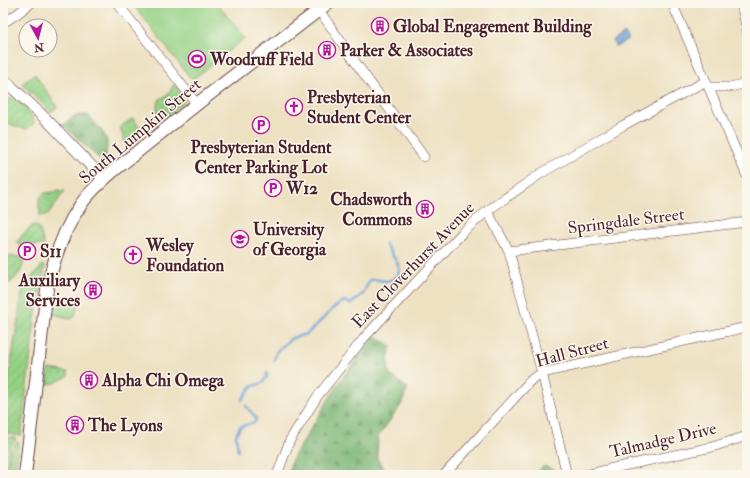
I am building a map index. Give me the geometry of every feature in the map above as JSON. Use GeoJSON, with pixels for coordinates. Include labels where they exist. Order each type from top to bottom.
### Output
{"type":"FeatureCollection","features":[{"type":"Feature","properties":{"kind":"main road","name":"South Lumpkin Street"},"geometry":{"type":"LineString","coordinates":[[25,475],[44,308],[51,271],[67,230],[80,205],[104,180],[197,104],[324,6]]}},
{"type":"Feature","properties":{"kind":"street"},"geometry":{"type":"LineString","coordinates":[[3,23],[31,3]]}},
{"type":"Feature","properties":{"kind":"street"},"geometry":{"type":"LineString","coordinates":[[117,3],[197,104]]}},
{"type":"Feature","properties":{"kind":"street"},"geometry":{"type":"LineString","coordinates":[[672,3],[747,176]]}},
{"type":"Feature","properties":{"kind":"street"},"geometry":{"type":"LineString","coordinates":[[741,3],[747,32]]}},
{"type":"Feature","properties":{"kind":"street"},"geometry":{"type":"LineString","coordinates":[[324,6],[353,59],[424,157]]}},
{"type":"Feature","properties":{"kind":"street"},"geometry":{"type":"LineString","coordinates":[[3,79],[47,120],[104,180]]}},
{"type":"Feature","properties":{"kind":"street"},"geometry":{"type":"LineString","coordinates":[[707,84],[730,87],[747,83]]}},
{"type":"Feature","properties":{"kind":"street","name":"East Cloverhurst Avenue"},"geometry":{"type":"LineString","coordinates":[[277,475],[290,440],[317,397],[374,327],[447,248],[486,211],[508,195],[583,148],[632,120],[707,84]]}},
{"type":"Feature","properties":{"kind":"street"},"geometry":{"type":"LineString","coordinates":[[486,211],[510,251],[567,475]]}},
{"type":"Feature","properties":{"kind":"street","name":"Springdale Street"},"geometry":{"type":"LineString","coordinates":[[510,251],[747,222]]}},
{"type":"Feature","properties":{"kind":"street","name":"Hall Street"},"geometry":{"type":"LineString","coordinates":[[444,475],[532,379],[542,373],[747,327]]}},
{"type":"Feature","properties":{"kind":"street","name":"Talmadge Drive"},"geometry":{"type":"LineString","coordinates":[[585,475],[712,447],[747,436]]}},
{"type":"Feature","properties":{"kind":"green space","name":"Woodruff Field"},"geometry":{"type":"Polygon","coordinates":[[[132,3],[217,3],[245,38],[192,80],[132,3]]]}},
{"type":"Feature","properties":{"kind":"green space"},"geometry":{"type":"Polygon","coordinates":[[[247,3],[293,3],[287,6],[270,9],[247,3]]]}},
{"type":"Feature","properties":{"kind":"green space"},"geometry":{"type":"Polygon","coordinates":[[[35,74],[57,107],[51,112],[22,84],[35,74]]]}},
{"type":"Feature","properties":{"kind":"green space"},"geometry":{"type":"Polygon","coordinates":[[[174,84],[185,98],[184,102],[160,122],[157,113],[158,103],[161,98],[167,96],[174,84]]]}},
{"type":"Feature","properties":{"kind":"green space"},"geometry":{"type":"Polygon","coordinates":[[[11,98],[18,101],[29,111],[34,123],[27,129],[17,127],[3,121],[3,107],[11,98]]]}},
{"type":"Feature","properties":{"kind":"green space"},"geometry":{"type":"Polygon","coordinates":[[[88,115],[104,134],[107,141],[106,158],[108,163],[105,164],[63,125],[73,117],[88,115]]]}},
{"type":"Feature","properties":{"kind":"green space"},"geometry":{"type":"Polygon","coordinates":[[[133,118],[141,130],[139,133],[140,139],[134,143],[132,142],[125,144],[123,142],[120,127],[133,118]]]}},
{"type":"Feature","properties":{"kind":"green space"},"geometry":{"type":"Polygon","coordinates":[[[58,190],[65,191],[47,215],[40,216],[40,197],[46,193],[58,190]]]}},
{"type":"Feature","properties":{"kind":"green space"},"geometry":{"type":"Polygon","coordinates":[[[34,225],[37,226],[41,233],[44,245],[19,245],[17,242],[19,239],[34,225]]]}},
{"type":"Feature","properties":{"kind":"green space"},"geometry":{"type":"Polygon","coordinates":[[[3,256],[23,257],[22,269],[9,284],[10,277],[3,275],[3,256]]]}},
{"type":"Feature","properties":{"kind":"green space"},"geometry":{"type":"Polygon","coordinates":[[[42,265],[45,266],[45,268],[35,319],[21,436],[3,433],[3,414],[22,293],[26,283],[42,265]]]}},
{"type":"Feature","properties":{"kind":"green space"},"geometry":{"type":"Polygon","coordinates":[[[65,297],[80,299],[75,316],[72,319],[53,314],[55,300],[65,297]]]}},
{"type":"Feature","properties":{"kind":"green space"},"geometry":{"type":"Polygon","coordinates":[[[374,336],[391,346],[388,360],[389,374],[408,388],[401,405],[378,437],[377,458],[384,470],[397,475],[288,475],[291,461],[338,384],[374,336]]]}},
{"type":"Feature","properties":{"kind":"green space"},"geometry":{"type":"Polygon","coordinates":[[[49,369],[68,372],[68,376],[55,383],[47,384],[49,369]]]}},
{"type":"Feature","properties":{"kind":"green space"},"geometry":{"type":"Polygon","coordinates":[[[3,437],[15,438],[16,440],[10,447],[6,473],[3,469],[3,437]]]}},
{"type":"Feature","properties":{"kind":"green space"},"geometry":{"type":"Polygon","coordinates":[[[17,442],[19,442],[14,474],[8,474],[11,450],[17,442]]]}},
{"type":"Feature","properties":{"kind":"green space"},"geometry":{"type":"Polygon","coordinates":[[[544,466],[559,472],[559,475],[533,475],[544,466]]]}},
{"type":"Feature","properties":{"kind":"water"},"geometry":{"type":"Polygon","coordinates":[[[624,33],[628,40],[616,47],[612,41],[624,33]]]}},
{"type":"Feature","properties":{"kind":"waterway"},"geometry":{"type":"LineString","coordinates":[[274,360],[277,351],[292,338],[307,334],[335,307],[344,301],[351,304],[363,294],[370,280],[375,279],[387,281],[396,277],[399,272],[398,264],[385,243]]}},
{"type":"Feature","properties":{"kind":"waterway"},"geometry":{"type":"LineString","coordinates":[[242,400],[251,387],[262,383],[267,377],[267,373]]}},
{"type":"Feature","properties":{"kind":"waterway"},"geometry":{"type":"LineString","coordinates":[[238,451],[236,435],[240,427],[255,422],[256,418],[246,406]]}},
{"type":"Feature","properties":{"kind":"place","name":"Global Engagement Building"},"geometry":{"type":"Point","coordinates":[380,26]}},
{"type":"Feature","properties":{"kind":"place","name":"Parker & Associates"},"geometry":{"type":"Point","coordinates":[327,50]}},
{"type":"Feature","properties":{"kind":"place","name":"Woodruff Field"},"geometry":{"type":"Point","coordinates":[197,59]}},
{"type":"Feature","properties":{"kind":"place","name":"Presbyterian Student Center"},"geometry":{"type":"Point","coordinates":[294,107]}},
{"type":"Feature","properties":{"kind":"place","name":"Presbyterian Student Center Parking Lot"},"geometry":{"type":"Point","coordinates":[261,125]}},
{"type":"Feature","properties":{"kind":"place","name":"W12"},"geometry":{"type":"Point","coordinates":[273,188]}},
{"type":"Feature","properties":{"kind":"place","name":"Chadsworth Commons"},"geometry":{"type":"Point","coordinates":[425,209]}},
{"type":"Feature","properties":{"kind":"place","name":"University of Georgia"},"geometry":{"type":"Point","coordinates":[240,239]}},
{"type":"Feature","properties":{"kind":"place","name":"S11"},"geometry":{"type":"Point","coordinates":[27,251]}},
{"type":"Feature","properties":{"kind":"place","name":"Wesley Foundation"},"geometry":{"type":"Point","coordinates":[133,255]}},
{"type":"Feature","properties":{"kind":"place","name":"Auxiliary Services"},"geometry":{"type":"Point","coordinates":[93,290]}},
{"type":"Feature","properties":{"kind":"place","name":"Alpha Chi Omega"},"geometry":{"type":"Point","coordinates":[89,380]}},
{"type":"Feature","properties":{"kind":"place","name":"The Lyons"},"geometry":{"type":"Point","coordinates":[75,425]}}]}
